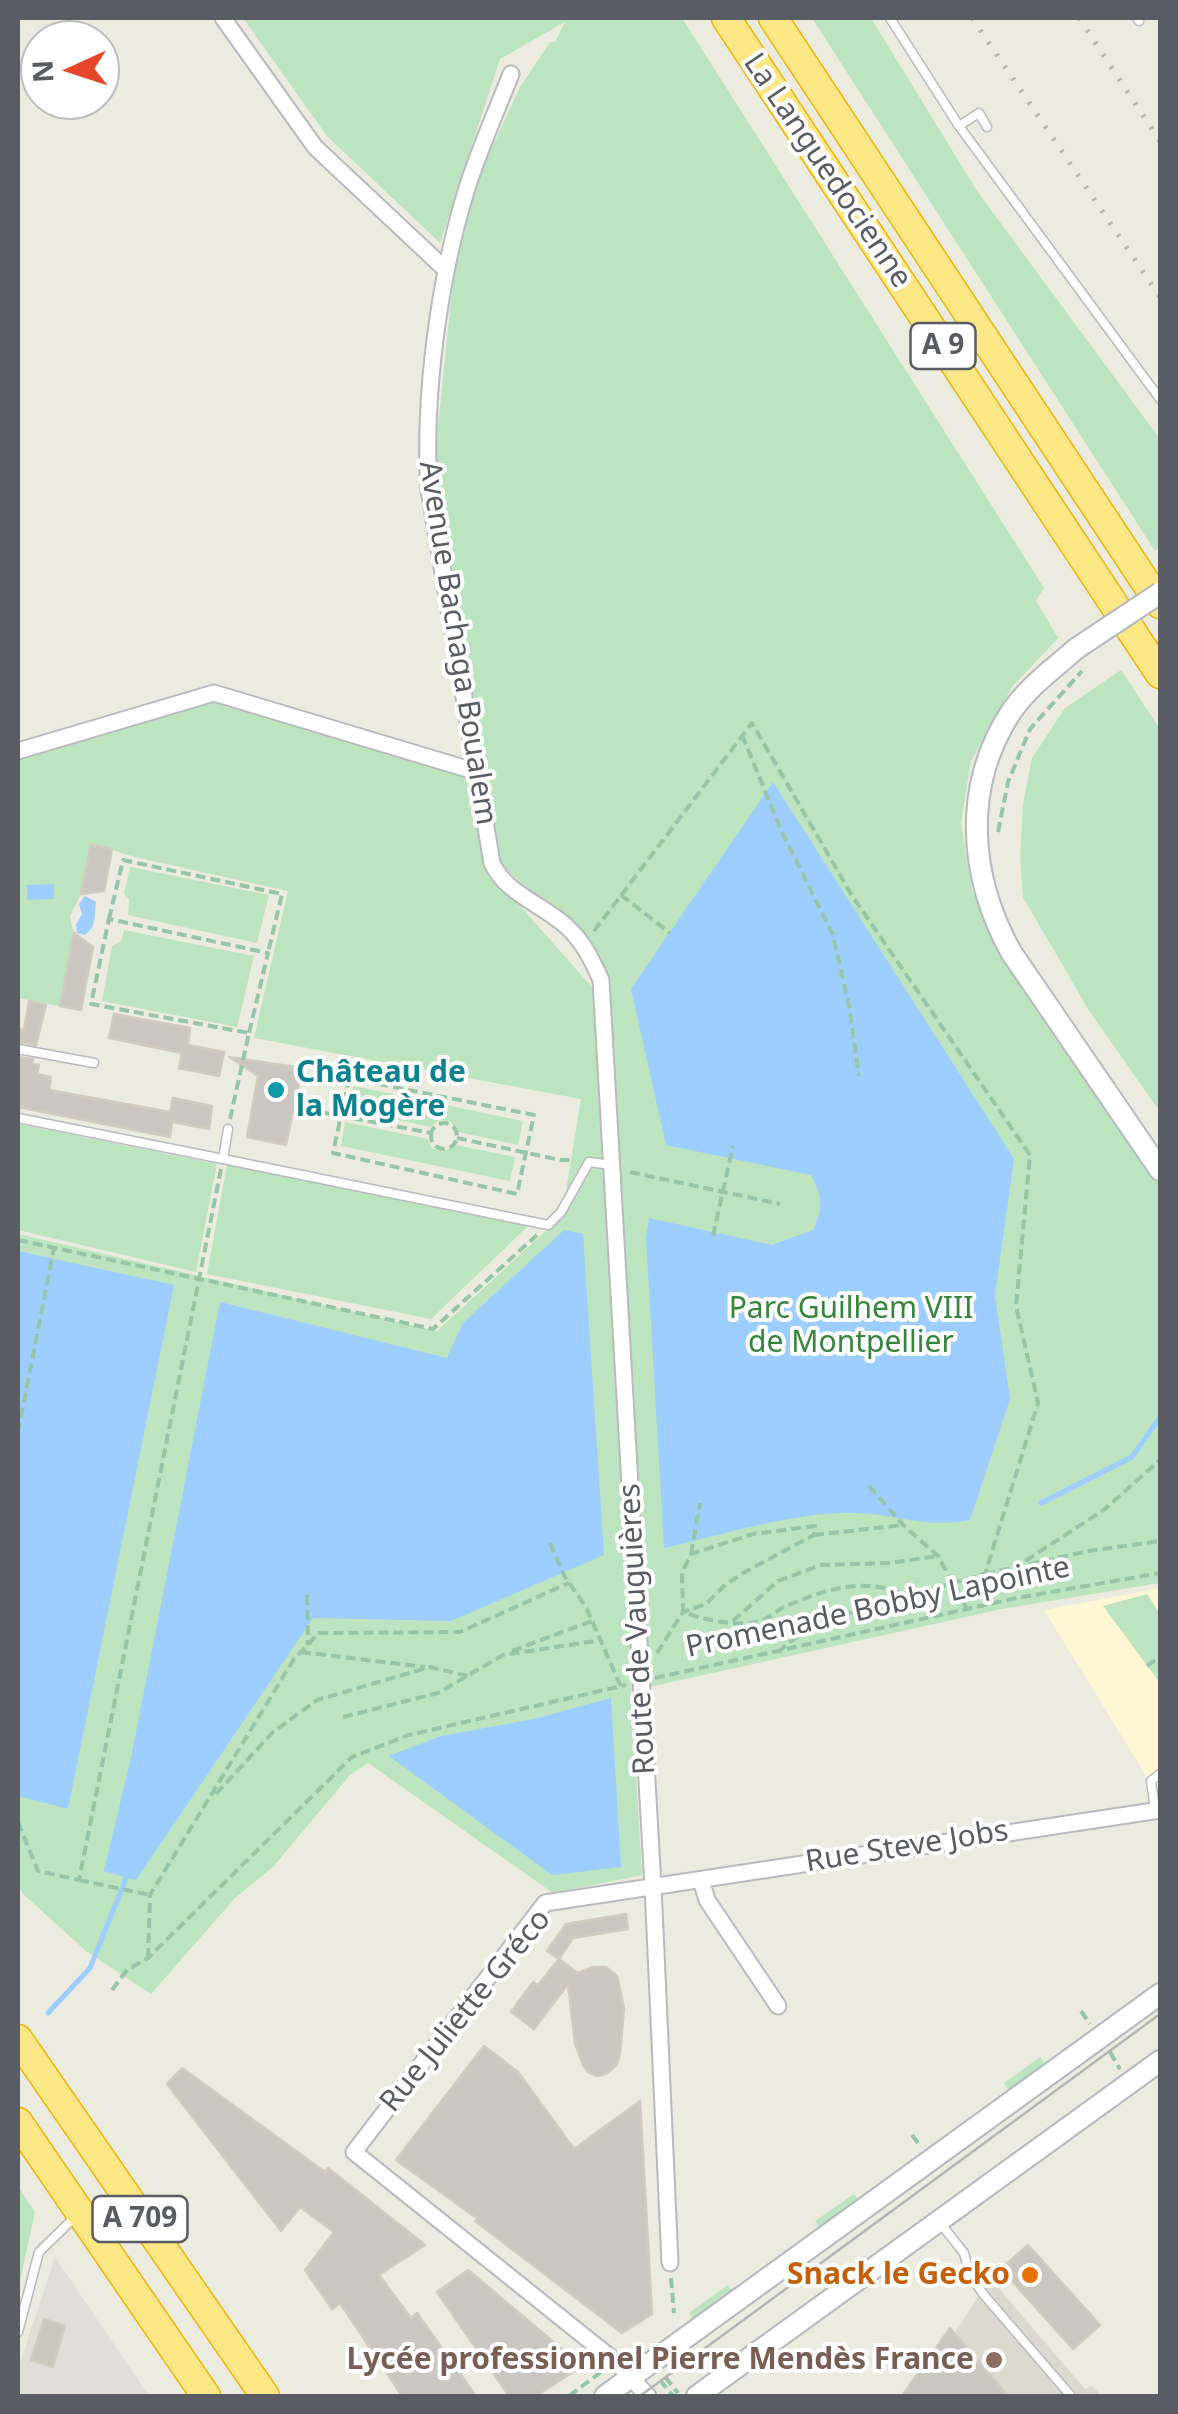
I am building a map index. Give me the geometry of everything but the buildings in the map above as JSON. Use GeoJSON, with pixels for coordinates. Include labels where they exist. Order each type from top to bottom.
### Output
{"type":"FeatureCollection","features":[{"type":"Feature","properties":{"kind":"highway","name":"La Languedocienne"},"geometry":{"type":"LineString","coordinates":[[726,18],[1160,674]]}},
{"type":"Feature","properties":{"kind":"highway","name":"La Languedocienne"},"geometry":{"type":"LineString","coordinates":[[772,18],[1160,604]]}},
{"type":"Feature","properties":{"kind":"highway","name":"A 709"},"geometry":{"type":"LineString","coordinates":[[18,2039],[265,2396]]}},
{"type":"Feature","properties":{"kind":"highway","name":"A 709"},"geometry":{"type":"LineString","coordinates":[[18,2122],[206,2396]]}},
{"type":"Feature","properties":{"kind":"street"},"geometry":{"type":"LineString","coordinates":[[223,18],[315,148],[446,270]]}},
{"type":"Feature","properties":{"kind":"street","name":"Avenue Bachaga Boualem"},"geometry":{"type":"LineString","coordinates":[[511,74],[467,188],[446,270],[430,394],[428,463],[474,771],[496,873],[564,924],[583,946],[602,980],[603,996]]}},
{"type":"Feature","properties":{"kind":"street"},"geometry":{"type":"LineString","coordinates":[[1160,593],[1082,656],[1038,681],[1012,710],[985,766],[976,826],[978,864],[996,926],[1160,1170]]}},
{"type":"Feature","properties":{"kind":"street"},"geometry":{"type":"LineString","coordinates":[[18,750],[214,693],[474,771]]}},
{"type":"Feature","properties":{"kind":"street","name":"Route de Vauguières"},"geometry":{"type":"LineString","coordinates":[[603,996],[670,2263]]}},
{"type":"Feature","properties":{"kind":"street","name":"Rue Steve Jobs"},"geometry":{"type":"LineString","coordinates":[[653,1886],[1158,1809]]}},
{"type":"Feature","properties":{"kind":"street"},"geometry":{"type":"LineString","coordinates":[[701,1880],[707,1900],[778,2006]]}},
{"type":"Feature","properties":{"kind":"street","name":"Rue Juliette Gréco"},"geometry":{"type":"LineString","coordinates":[[615,2361],[354,2152],[545,1903],[653,1886]]}},
{"type":"Feature","properties":{"kind":"street"},"geometry":{"type":"LineString","coordinates":[[605,2396],[1160,1994]]}},
{"type":"Feature","properties":{"kind":"street"},"geometry":{"type":"LineString","coordinates":[[697,2396],[1160,2061]]}},
{"type":"Feature","properties":{"kind":"street"},"geometry":{"type":"LineString","coordinates":[[615,2361],[648,2396]]}},
{"type":"Feature","properties":{"kind":"lane"},"geometry":{"type":"LineString","coordinates":[[890,18],[958,126],[1160,400]]}},
{"type":"Feature","properties":{"kind":"lane"},"geometry":{"type":"LineString","coordinates":[[958,126],[978,113],[987,126]]}},
{"type":"Feature","properties":{"kind":"lane"},"geometry":{"type":"LineString","coordinates":[[18,1049],[94,1064]]}},
{"type":"Feature","properties":{"kind":"lane"},"geometry":{"type":"LineString","coordinates":[[18,1118],[548,1225],[561,1212],[589,1162],[611,1165]]}},
{"type":"Feature","properties":{"kind":"lane"},"geometry":{"type":"LineString","coordinates":[[223,1160],[228,1128]]}},
{"type":"Feature","properties":{"kind":"lane"},"geometry":{"type":"LineString","coordinates":[[1158,1809],[1151,1781],[1160,1774]]}},
{"type":"Feature","properties":{"kind":"lane"},"geometry":{"type":"LineString","coordinates":[[18,2332],[39,2252],[79,2214]]}},
{"type":"Feature","properties":{"kind":"lane"},"geometry":{"type":"LineString","coordinates":[[940,2223],[964,2253],[970,2275],[984,2294],[1071,2396]]}},
{"type":"Feature","properties":{"kind":"path"},"geometry":{"type":"LineString","coordinates":[[997,835],[1008,782],[1030,729],[1082,656]]}},
{"type":"Feature","properties":{"kind":"path"},"geometry":{"type":"LineString","coordinates":[[583,946],[752,724],[851,894],[1030,1155],[1016,1306],[1038,1402],[985,1574]]}},
{"type":"Feature","properties":{"kind":"path"},"geometry":{"type":"LineString","coordinates":[[742,735],[781,830],[833,935],[859,1076]]}},
{"type":"Feature","properties":{"kind":"path"},"geometry":{"type":"LineString","coordinates":[[228,1128],[282,894],[123,860],[90,1004],[249,1033]]}},
{"type":"Feature","properties":{"kind":"path"},"geometry":{"type":"LineString","coordinates":[[621,895],[670,933]]}},
{"type":"Feature","properties":{"kind":"path"},"geometry":{"type":"LineString","coordinates":[[109,919],[268,953]]}},
{"type":"Feature","properties":{"kind":"path"},"geometry":{"type":"LineString","coordinates":[[349,1078],[534,1115],[527,1153],[517,1194],[333,1154],[349,1078]]}},
{"type":"Feature","properties":{"kind":"path"},"geometry":{"type":"LineString","coordinates":[[294,1107],[431,1133]]}},
{"type":"Feature","properties":{"kind":"path"},"geometry":{"type":"LineString","coordinates":[[444,1122],[456,1130],[457,1138],[450,1148],[442,1149],[434,1145],[431,1133],[444,1122]]}},
{"type":"Feature","properties":{"kind":"path"},"geometry":{"type":"LineString","coordinates":[[457,1138],[589,1162]]}},
{"type":"Feature","properties":{"kind":"path"},"geometry":{"type":"LineString","coordinates":[[713,1236],[734,1146]]}},
{"type":"Feature","properties":{"kind":"path"},"geometry":{"type":"LineString","coordinates":[[79,1880],[223,1160]]}},
{"type":"Feature","properties":{"kind":"path"},"geometry":{"type":"LineString","coordinates":[[611,1165],[647,1178],[780,1204]]}},
{"type":"Feature","properties":{"kind":"path"},"geometry":{"type":"LineString","coordinates":[[18,1240],[433,1329],[548,1225]]}},
{"type":"Feature","properties":{"kind":"path"},"geometry":{"type":"LineString","coordinates":[[18,1432],[54,1248]]}},
{"type":"Feature","properties":{"kind":"path"},"geometry":{"type":"LineString","coordinates":[[1013,1569],[1105,1508],[1160,1460]]}},
{"type":"Feature","properties":{"kind":"path"},"geometry":{"type":"LineString","coordinates":[[869,1486],[903,1525],[938,1556],[967,1610]]}},
{"type":"Feature","properties":{"kind":"path"},"geometry":{"type":"LineString","coordinates":[[657,1652],[683,1612],[682,1573],[691,1554],[700,1503]]}},
{"type":"Feature","properties":{"kind":"path"},"geometry":{"type":"LineString","coordinates":[[683,1612],[706,1604],[725,1585],[814,1534],[903,1525]]}},
{"type":"Feature","properties":{"kind":"path"},"geometry":{"type":"LineString","coordinates":[[691,1554],[752,1534],[815,1526],[814,1534]]}},
{"type":"Feature","properties":{"kind":"path"},"geometry":{"type":"LineString","coordinates":[[777,1654],[791,1638],[823,1623],[908,1596],[1089,1551],[1160,1541]]}},
{"type":"Feature","properties":{"kind":"path"},"geometry":{"type":"LineString","coordinates":[[550,1543],[602,1640],[621,1687]]}},
{"type":"Feature","properties":{"kind":"path"},"geometry":{"type":"LineString","coordinates":[[733,1621],[778,1581],[821,1564],[890,1563],[938,1556]]}},
{"type":"Feature","properties":{"kind":"path","name":"Promenade Bobby Lapointe"},"geometry":{"type":"LineString","coordinates":[[112,1990],[127,1970],[148,1958],[352,1757],[409,1735],[640,1682],[967,1610],[1160,1574]]}},
{"type":"Feature","properties":{"kind":"path"},"geometry":{"type":"LineString","coordinates":[[148,1958],[150,1895],[301,1652],[319,1633],[460,1632],[569,1583]]}},
{"type":"Feature","properties":{"kind":"path"},"geometry":{"type":"LineString","coordinates":[[683,1612],[706,1622],[759,1621],[816,1593],[840,1588],[890,1587],[908,1596]]}},
{"type":"Feature","properties":{"kind":"path"},"geometry":{"type":"LineString","coordinates":[[307,1595],[308,1645]]}},
{"type":"Feature","properties":{"kind":"path"},"geometry":{"type":"LineString","coordinates":[[343,1717],[438,1693],[503,1655],[592,1620]]}},
{"type":"Feature","properties":{"kind":"path"},"geometry":{"type":"LineString","coordinates":[[503,1655],[602,1640]]}},
{"type":"Feature","properties":{"kind":"path"},"geometry":{"type":"LineString","coordinates":[[301,1652],[430,1667],[468,1676]]}},
{"type":"Feature","properties":{"kind":"path"},"geometry":{"type":"LineString","coordinates":[[1148,1666],[1160,1656]]}},
{"type":"Feature","properties":{"kind":"path"},"geometry":{"type":"LineString","coordinates":[[210,1802],[272,1733],[317,1700],[430,1667]]}},
{"type":"Feature","properties":{"kind":"path"},"geometry":{"type":"LineString","coordinates":[[18,1822],[38,1871],[150,1895]]}},
{"type":"Feature","properties":{"kind":"path"},"geometry":{"type":"LineString","coordinates":[[670,2263],[674,2314]]}},
{"type":"Feature","properties":{"kind":"path"},"geometry":{"type":"LineString","coordinates":[[570,2396],[615,2361]]}},
{"type":"Feature","properties":{"kind":"shaded area"},"geometry":{"type":"Polygon","coordinates":[[[1160,1588],[1160,1798],[1044,1610],[1160,1588]]]}},
{"type":"Feature","properties":{"kind":"shaded area"},"geometry":{"type":"Polygon","coordinates":[[[55,2257],[149,2396],[18,2396],[18,2369],[55,2257]]]}},
{"type":"Feature","properties":{"kind":"shaded area","name":"Lycée professionnel Pierre Mendès France"},"geometry":{"type":"Polygon","coordinates":[[[990,2278],[1085,2389],[1092,2386],[1102,2396],[902,2396],[950,2329],[955,2333],[990,2278]]]}},
{"type":"Feature","properties":{"kind":"green space","name":"Parc Guilhem VIII de Montpellier"},"geometry":{"type":"Polygon","coordinates":[[[243,18],[682,18],[1044,588],[1036,601],[1058,638],[1012,687],[971,761],[961,823],[972,891],[1003,951],[1160,1185],[1160,1583],[1002,1609],[631,1691],[642,1875],[553,1893],[368,1763],[350,1775],[273,1867],[235,1898],[151,1994],[87,1952],[18,1885],[18,1234],[437,1331],[562,1216],[581,1099],[254,1038],[288,891],[92,844],[81,894],[70,916],[74,936],[60,1006],[18,998],[18,751],[214,693],[471,770],[473,817],[492,874],[598,994],[599,991],[574,948],[581,935],[499,863],[439,500],[436,446],[454,272],[479,175],[520,87],[550,42],[555,42],[565,22],[500,59],[440,243],[327,136],[243,18]]]}},
{"type":"Feature","properties":{"kind":"green space"},"geometry":{"type":"Polygon","coordinates":[[[812,18],[871,18],[977,191],[1160,439],[1160,547],[1155,551],[812,18]]]}},
{"type":"Feature","properties":{"kind":"green space"},"geometry":{"type":"Polygon","coordinates":[[[1121,670],[1160,729],[1160,1112],[1088,1009],[1023,897],[1023,804],[1032,758],[1065,708],[1121,670]]]}},
{"type":"Feature","properties":{"kind":"green space"},"geometry":{"type":"Polygon","coordinates":[[[130,867],[269,895],[257,943],[128,915],[129,899],[124,894],[130,867]]]}},
{"type":"Feature","properties":{"kind":"green space"},"geometry":{"type":"Polygon","coordinates":[[[124,930],[254,956],[237,1027],[102,1001],[112,946],[121,941],[124,930]]]}},
{"type":"Feature","properties":{"kind":"green space"},"geometry":{"type":"Polygon","coordinates":[[[354,1086],[523,1121],[518,1145],[458,1132],[450,1121],[438,1120],[431,1127],[348,1109],[354,1086]]]}},
{"type":"Feature","properties":{"kind":"green space"},"geometry":{"type":"Polygon","coordinates":[[[345,1122],[428,1139],[432,1148],[443,1152],[455,1145],[515,1157],[510,1181],[341,1146],[345,1122]]]}},
{"type":"Feature","properties":{"kind":"green space"},"geometry":{"type":"Polygon","coordinates":[[[18,1124],[217,1164],[196,1272],[18,1230],[18,1124]]]}},
{"type":"Feature","properties":{"kind":"green space"},"geometry":{"type":"Polygon","coordinates":[[[227,1165],[528,1226],[431,1319],[207,1274],[227,1165]]]}},
{"type":"Feature","properties":{"kind":"green space"},"geometry":{"type":"Polygon","coordinates":[[[1147,1594],[1160,1614],[1160,1683],[1103,1606],[1147,1594]]]}},
{"type":"Feature","properties":{"kind":"green space"},"geometry":{"type":"Polygon","coordinates":[[[1040,2057],[1048,2069],[1012,2095],[1004,2083],[1040,2057]]]}},
{"type":"Feature","properties":{"kind":"green space"},"geometry":{"type":"Polygon","coordinates":[[[18,2186],[35,2212],[18,2290],[18,2186]]]}},
{"type":"Feature","properties":{"kind":"green space"},"geometry":{"type":"Polygon","coordinates":[[[854,2194],[861,2204],[822,2231],[815,2221],[854,2194]]]}},
{"type":"Feature","properties":{"kind":"green space"},"geometry":{"type":"Polygon","coordinates":[[[728,2285],[735,2295],[696,2323],[689,2313],[728,2285]]]}},
{"type":"Feature","properties":{"kind":"water"},"geometry":{"type":"Polygon","coordinates":[[[773,782],[1014,1159],[995,1295],[1010,1399],[970,1520],[937,1523],[856,1513],[817,1515],[664,1548],[646,1238],[649,1218],[772,1245],[813,1230],[820,1202],[811,1175],[666,1145],[631,989],[773,782]]]}},
{"type":"Feature","properties":{"kind":"water"},"geometry":{"type":"Polygon","coordinates":[[[54,884],[54,899],[27,900],[27,885],[54,884]]]}},
{"type":"Feature","properties":{"kind":"water"},"geometry":{"type":"Polygon","coordinates":[[[85,896],[96,902],[93,924],[85,935],[77,933],[76,925],[82,914],[79,904],[85,896]]]}},
{"type":"Feature","properties":{"kind":"water"},"geometry":{"type":"Polygon","coordinates":[[[564,1230],[583,1234],[604,1555],[451,1621],[313,1618],[136,1880],[104,1871],[132,1753],[220,1302],[447,1358],[463,1323],[564,1230]]]}},
{"type":"Feature","properties":{"kind":"water"},"geometry":{"type":"Polygon","coordinates":[[[18,1251],[174,1285],[68,1809],[18,1796],[18,1251]]]}},
{"type":"Feature","properties":{"kind":"water"},"geometry":{"type":"Polygon","coordinates":[[[611,1698],[621,1867],[552,1875],[389,1756],[441,1736],[534,1719],[611,1698]]]}},
{"type":"Feature","properties":{"kind":"waterway"},"geometry":{"type":"LineString","coordinates":[[1041,1503],[1132,1457],[1160,1417]]}},
{"type":"Feature","properties":{"kind":"waterway"},"geometry":{"type":"LineString","coordinates":[[48,2013],[90,1968],[127,1876]]}},
{"type":"Feature","properties":{"kind":"tram line"},"geometry":{"type":"LineString","coordinates":[[640,2396],[1160,2014]]}},
{"type":"Feature","properties":{"kind":"railway"},"geometry":{"type":"LineString","coordinates":[[972,18],[1160,297]]}},
{"type":"Feature","properties":{"kind":"railway"},"geometry":{"type":"LineString","coordinates":[[1079,18],[1160,141]]}},
{"type":"Feature","properties":{"kind":"place","name":"Château de la Mogère"},"geometry":{"type":"Point","coordinates":[276,1090]}},
{"type":"Feature","properties":{"kind":"place","name":"Snack le Gecko"},"geometry":{"type":"Point","coordinates":[1030,2275]}},
{"type":"Feature","properties":{"kind":"place","name":"Lycée professionnel Pierre Mendès France"},"geometry":{"type":"Point","coordinates":[994,2360]}}]}
